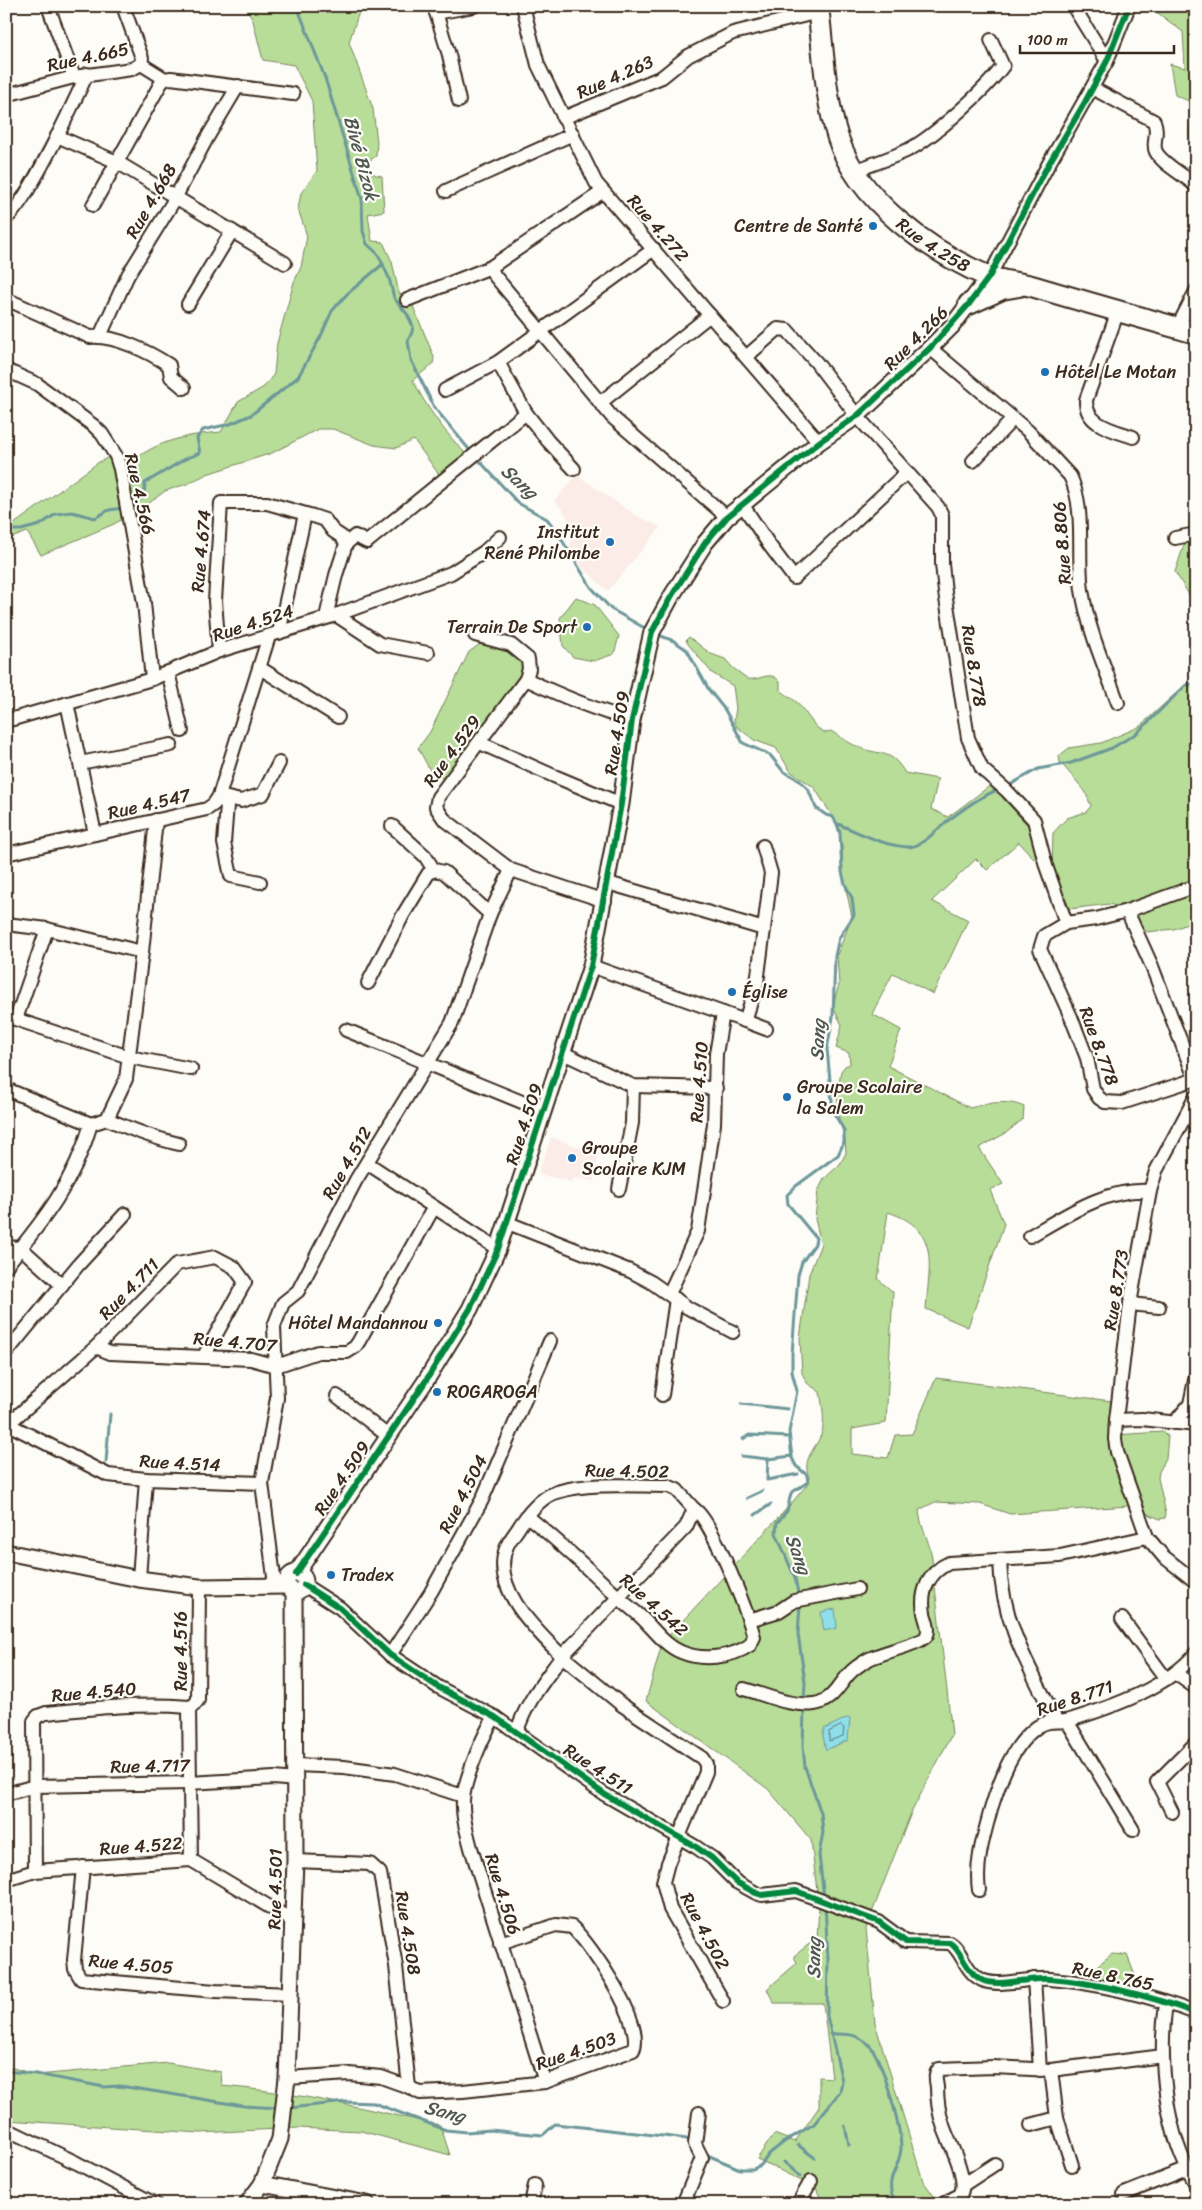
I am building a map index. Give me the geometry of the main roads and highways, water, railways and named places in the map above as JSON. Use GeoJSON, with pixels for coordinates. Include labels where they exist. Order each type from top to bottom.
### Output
{"type":"FeatureCollection","features":[{"type":"Feature","properties":{"kind":"highway","name":"Rue 4.258"},"geometry":{"type":"LineString","coordinates":[[818,9],[832,114],[838,138],[846,158],[868,190],[906,228],[927,244],[989,277],[1028,284],[1186,330]]}},
{"type":"Feature","properties":{"kind":"highway"},"geometry":{"type":"LineString","coordinates":[[956,260],[973,281],[969,304],[1002,289],[1028,284]]}},
{"type":"Feature","properties":{"kind":"water"},"geometry":{"type":"Polygon","coordinates":[[[835,1609],[837,1628],[824,1631],[821,1612],[835,1609]]]}},
{"type":"Feature","properties":{"kind":"water"},"geometry":{"type":"Polygon","coordinates":[[[850,1718],[848,1740],[826,1750],[823,1736],[824,1729],[850,1718]]]}},
{"type":"Feature","properties":{"kind":"waterway","name":"Bivé Bizok"},"geometry":{"type":"LineString","coordinates":[[297,6],[325,78],[362,199],[363,231],[367,244],[378,254],[389,278],[394,298],[407,314],[413,326],[408,341],[411,360],[434,407],[472,453]]}},
{"type":"Feature","properties":{"kind":"waterway","name":"Bivé Bizok"},"geometry":{"type":"LineString","coordinates":[[129,507],[144,497],[145,483],[185,459],[200,453],[197,438],[203,430],[230,424],[251,415],[298,377],[321,336],[332,311],[347,294],[383,264]]}},
{"type":"Feature","properties":{"kind":"waterway","name":"Sang"},"geometry":{"type":"LineString","coordinates":[[476,457],[518,503],[547,519],[591,587],[611,609],[648,630]]}},
{"type":"Feature","properties":{"kind":"waterway","name":"Bivé Bizok"},"geometry":{"type":"LineString","coordinates":[[6,530],[21,530],[40,525],[56,514],[72,512],[95,518],[109,510],[123,508]]}},
{"type":"Feature","properties":{"kind":"waterway","name":"Sang"},"geometry":{"type":"LineString","coordinates":[[656,634],[674,641],[687,650],[709,690],[725,710],[743,743],[770,755],[783,771],[799,780],[808,789],[816,808],[826,815],[833,817],[840,833],[842,872],[845,884],[852,898],[854,915],[839,938],[835,956],[833,1017],[827,1049],[833,1112],[844,1130],[844,1142],[838,1155],[796,1186],[787,1195],[788,1204],[816,1238],[815,1244],[802,1262],[798,1275],[792,1354],[792,1372],[797,1391],[789,1432],[792,1458],[796,1466],[807,1475],[808,1482],[791,1493],[787,1511],[777,1523],[776,1533],[795,1578],[799,1598]]}},
{"type":"Feature","properties":{"kind":"waterway"},"geometry":{"type":"LineString","coordinates":[[1008,786],[1038,769],[1071,763],[1112,748],[1137,733],[1186,685],[1196,683]]}},
{"type":"Feature","properties":{"kind":"waterway"},"geometry":{"type":"LineString","coordinates":[[838,824],[881,842],[899,846],[914,846],[920,844],[945,822],[968,806],[1000,789]]}},
{"type":"Feature","properties":{"kind":"waterway"},"geometry":{"type":"LineString","coordinates":[[741,1404],[788,1409]]}},
{"type":"Feature","properties":{"kind":"waterway"},"geometry":{"type":"LineString","coordinates":[[106,1462],[110,1414]]}},
{"type":"Feature","properties":{"kind":"waterway"},"geometry":{"type":"LineString","coordinates":[[743,1439],[749,1435],[788,1437]]}},
{"type":"Feature","properties":{"kind":"waterway"},"geometry":{"type":"LineString","coordinates":[[741,1456],[768,1459],[792,1456]]}},
{"type":"Feature","properties":{"kind":"waterway"},"geometry":{"type":"LineString","coordinates":[[768,1459],[767,1480],[798,1474]]}},
{"type":"Feature","properties":{"kind":"waterway"},"geometry":{"type":"LineString","coordinates":[[747,1498],[762,1491]]}},
{"type":"Feature","properties":{"kind":"waterway"},"geometry":{"type":"LineString","coordinates":[[755,1515],[771,1504]]}},
{"type":"Feature","properties":{"kind":"waterway","name":"Sang"},"geometry":{"type":"LineString","coordinates":[[800,1604],[798,1634],[805,1682],[804,1702]]}},
{"type":"Feature","properties":{"kind":"waterway","name":"Sang"},"geometry":{"type":"LineString","coordinates":[[804,1708],[803,1746],[805,1767],[821,1813],[823,1832],[819,1855],[824,1898]]}},
{"type":"Feature","properties":{"kind":"waterway","name":"Sang"},"geometry":{"type":"LineString","coordinates":[[705,2154],[740,2169],[753,2169],[761,2165],[769,2154],[784,2142],[814,2124],[840,2092],[842,2081],[827,2016],[828,1960],[825,1905]]}},
{"type":"Feature","properties":{"kind":"waterway","name":"Sang"},"geometry":{"type":"LineString","coordinates":[[830,2034],[844,2034],[862,2039],[872,2049],[884,2074],[900,2136],[900,2154],[891,2181],[892,2196],[897,2204]]}},
{"type":"Feature","properties":{"kind":"waterway","name":"Sang"},"geometry":{"type":"LineString","coordinates":[[6,2071],[36,2074],[104,2087],[120,2086],[244,2106],[280,2108]]}},
{"type":"Feature","properties":{"kind":"waterway","name":"Sang"},"geometry":{"type":"LineString","coordinates":[[289,2108],[346,2102],[374,2103],[446,2130],[467,2132],[490,2130],[543,2135],[555,2124],[687,2139],[691,2143]]}},
{"type":"Feature","properties":{"kind":"waterway"},"geometry":{"type":"LineString","coordinates":[[845,2126],[849,2145]]}},
{"type":"Feature","properties":{"kind":"waterway"},"geometry":{"type":"LineString","coordinates":[[798,2145],[815,2158]]}},
{"type":"Feature","properties":{"kind":"waterway"},"geometry":{"type":"LineString","coordinates":[[784,2162],[800,2176]]}},
{"type":"Feature","properties":{"kind":"place","name":"Centre de Santé"},"geometry":{"type":"Point","coordinates":[873,226]}},
{"type":"Feature","properties":{"kind":"place","name":"Hôtel Le Motan"},"geometry":{"type":"Point","coordinates":[1045,372]}},
{"type":"Feature","properties":{"kind":"place","name":"Institut René Philombe"},"geometry":{"type":"Point","coordinates":[610,542]}},
{"type":"Feature","properties":{"kind":"place","name":"Terrain De Sport"},"geometry":{"type":"Point","coordinates":[587,627]}},
{"type":"Feature","properties":{"kind":"place","name":"Église"},"geometry":{"type":"Point","coordinates":[732,992]}},
{"type":"Feature","properties":{"kind":"place","name":"Groupe Scolaire la Salem"},"geometry":{"type":"Point","coordinates":[787,1097]}},
{"type":"Feature","properties":{"kind":"place","name":"Groupe Scolaire KJM"},"geometry":{"type":"Point","coordinates":[572,1158]}},
{"type":"Feature","properties":{"kind":"place","name":"Hôtel Mandannou"},"geometry":{"type":"Point","coordinates":[438,1323]}},
{"type":"Feature","properties":{"kind":"place","name":"ROGAROGA"},"geometry":{"type":"Point","coordinates":[437,1392]}},
{"type":"Feature","properties":{"kind":"place","name":"Tradex"},"geometry":{"type":"Point","coordinates":[331,1575]}}]}
